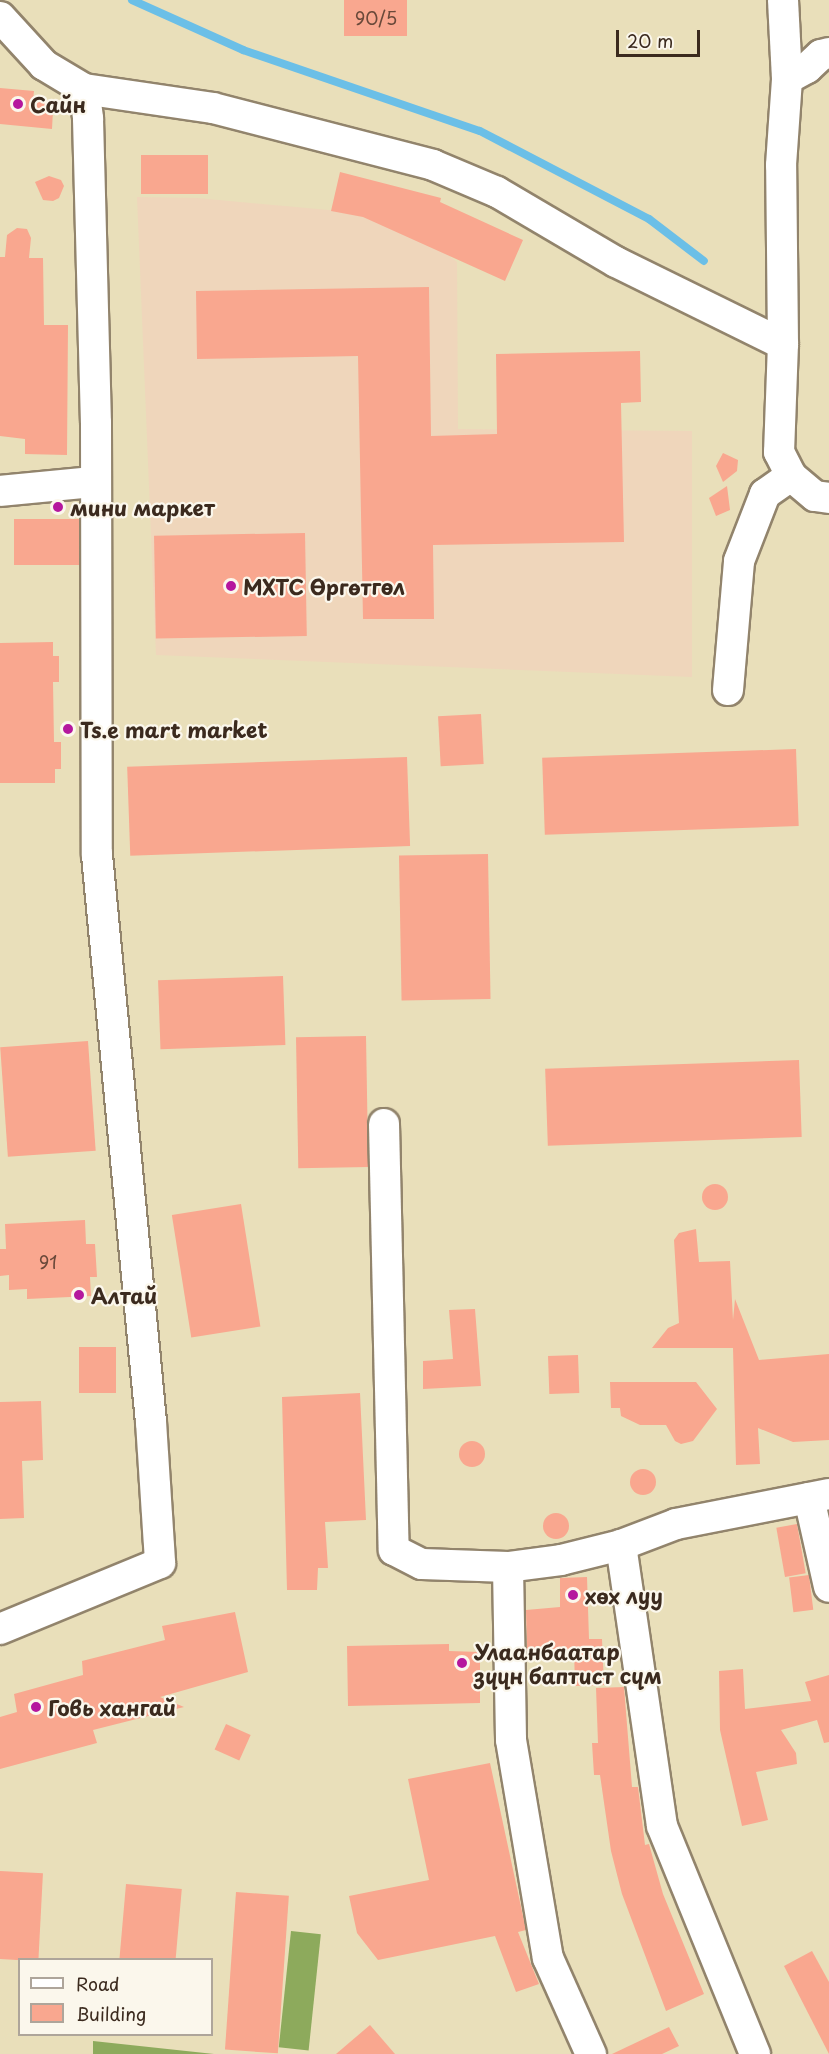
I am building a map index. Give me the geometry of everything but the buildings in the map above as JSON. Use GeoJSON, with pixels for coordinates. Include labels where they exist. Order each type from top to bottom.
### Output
{"type":"FeatureCollection","features":[{"type":"Feature","properties":{"kind":"street"},"geometry":{"type":"LineString","coordinates":[[783,0],[787,79],[781,165],[783,344],[780,452],[792,476],[814,496],[829,498]]}},
{"type":"Feature","properties":{"kind":"street"},"geometry":{"type":"LineString","coordinates":[[0,17],[44,65],[84,89],[213,108],[456,173],[528,208],[616,262],[783,344]]}},
{"type":"Feature","properties":{"kind":"street"},"geometry":{"type":"LineString","coordinates":[[787,79],[829,53]]}},
{"type":"Feature","properties":{"kind":"street"},"geometry":{"type":"LineString","coordinates":[[0,1629],[159,1563],[151,1422],[97,855],[95,399],[84,89]]}},
{"type":"Feature","properties":{"kind":"street"},"geometry":{"type":"LineString","coordinates":[[728,690],[739,561],[765,494],[792,476]]}},
{"type":"Feature","properties":{"kind":"street"},"geometry":{"type":"LineString","coordinates":[[0,491],[94,482]]}},
{"type":"Feature","properties":{"kind":"street"},"geometry":{"type":"LineString","coordinates":[[384,1124],[394,1550],[422,1564],[508,1567],[621,1545],[676,1524],[819,1496],[829,1587]]}},
{"type":"Feature","properties":{"kind":"street"},"geometry":{"type":"LineString","coordinates":[[621,1545],[662,1826],[755,2054]]}},
{"type":"Feature","properties":{"kind":"street"},"geometry":{"type":"LineString","coordinates":[[508,1567],[511,1740],[548,1958],[591,2054]]}},
{"type":"Feature","properties":{"kind":"shaded area"},"geometry":{"type":"Polygon","coordinates":[[[137,197],[197,198],[361,213],[431,242],[457,262],[458,429],[692,431],[692,677],[156,655],[137,197]]]}},
{"type":"Feature","properties":{"kind":"green space"},"geometry":{"type":"Polygon","coordinates":[[[291,1931],[321,1934],[309,2050],[279,2047],[291,1931]]]}},
{"type":"Feature","properties":{"kind":"green space"},"geometry":{"type":"Polygon","coordinates":[[[93,2041],[214,2054],[93,2054],[93,2041]]]}},
{"type":"Feature","properties":{"kind":"waterway"},"geometry":{"type":"LineString","coordinates":[[132,0],[243,50],[480,131],[649,219],[704,261]]}},
{"type":"Feature","properties":{"kind":"place","name":"Сайн"},"geometry":{"type":"Point","coordinates":[18,104]}},
{"type":"Feature","properties":{"kind":"place","name":"мини маркет"},"geometry":{"type":"Point","coordinates":[58,507]}},
{"type":"Feature","properties":{"kind":"place","name":"МХТС Өргөтгөл"},"geometry":{"type":"Point","coordinates":[231,586]}},
{"type":"Feature","properties":{"kind":"place","name":"Ts.e mart market"},"geometry":{"type":"Point","coordinates":[68,729]}},
{"type":"Feature","properties":{"kind":"place","name":"Алтай"},"geometry":{"type":"Point","coordinates":[79,1295]}},
{"type":"Feature","properties":{"kind":"place","name":"хөх луу"},"geometry":{"type":"Point","coordinates":[573,1595]}},
{"type":"Feature","properties":{"kind":"place","name":"Улаанбаатар зүүн баптист сүм"},"geometry":{"type":"Point","coordinates":[462,1663]}},
{"type":"Feature","properties":{"kind":"place","name":"Говь хангай"},"geometry":{"type":"Point","coordinates":[36,1707]}}]}
